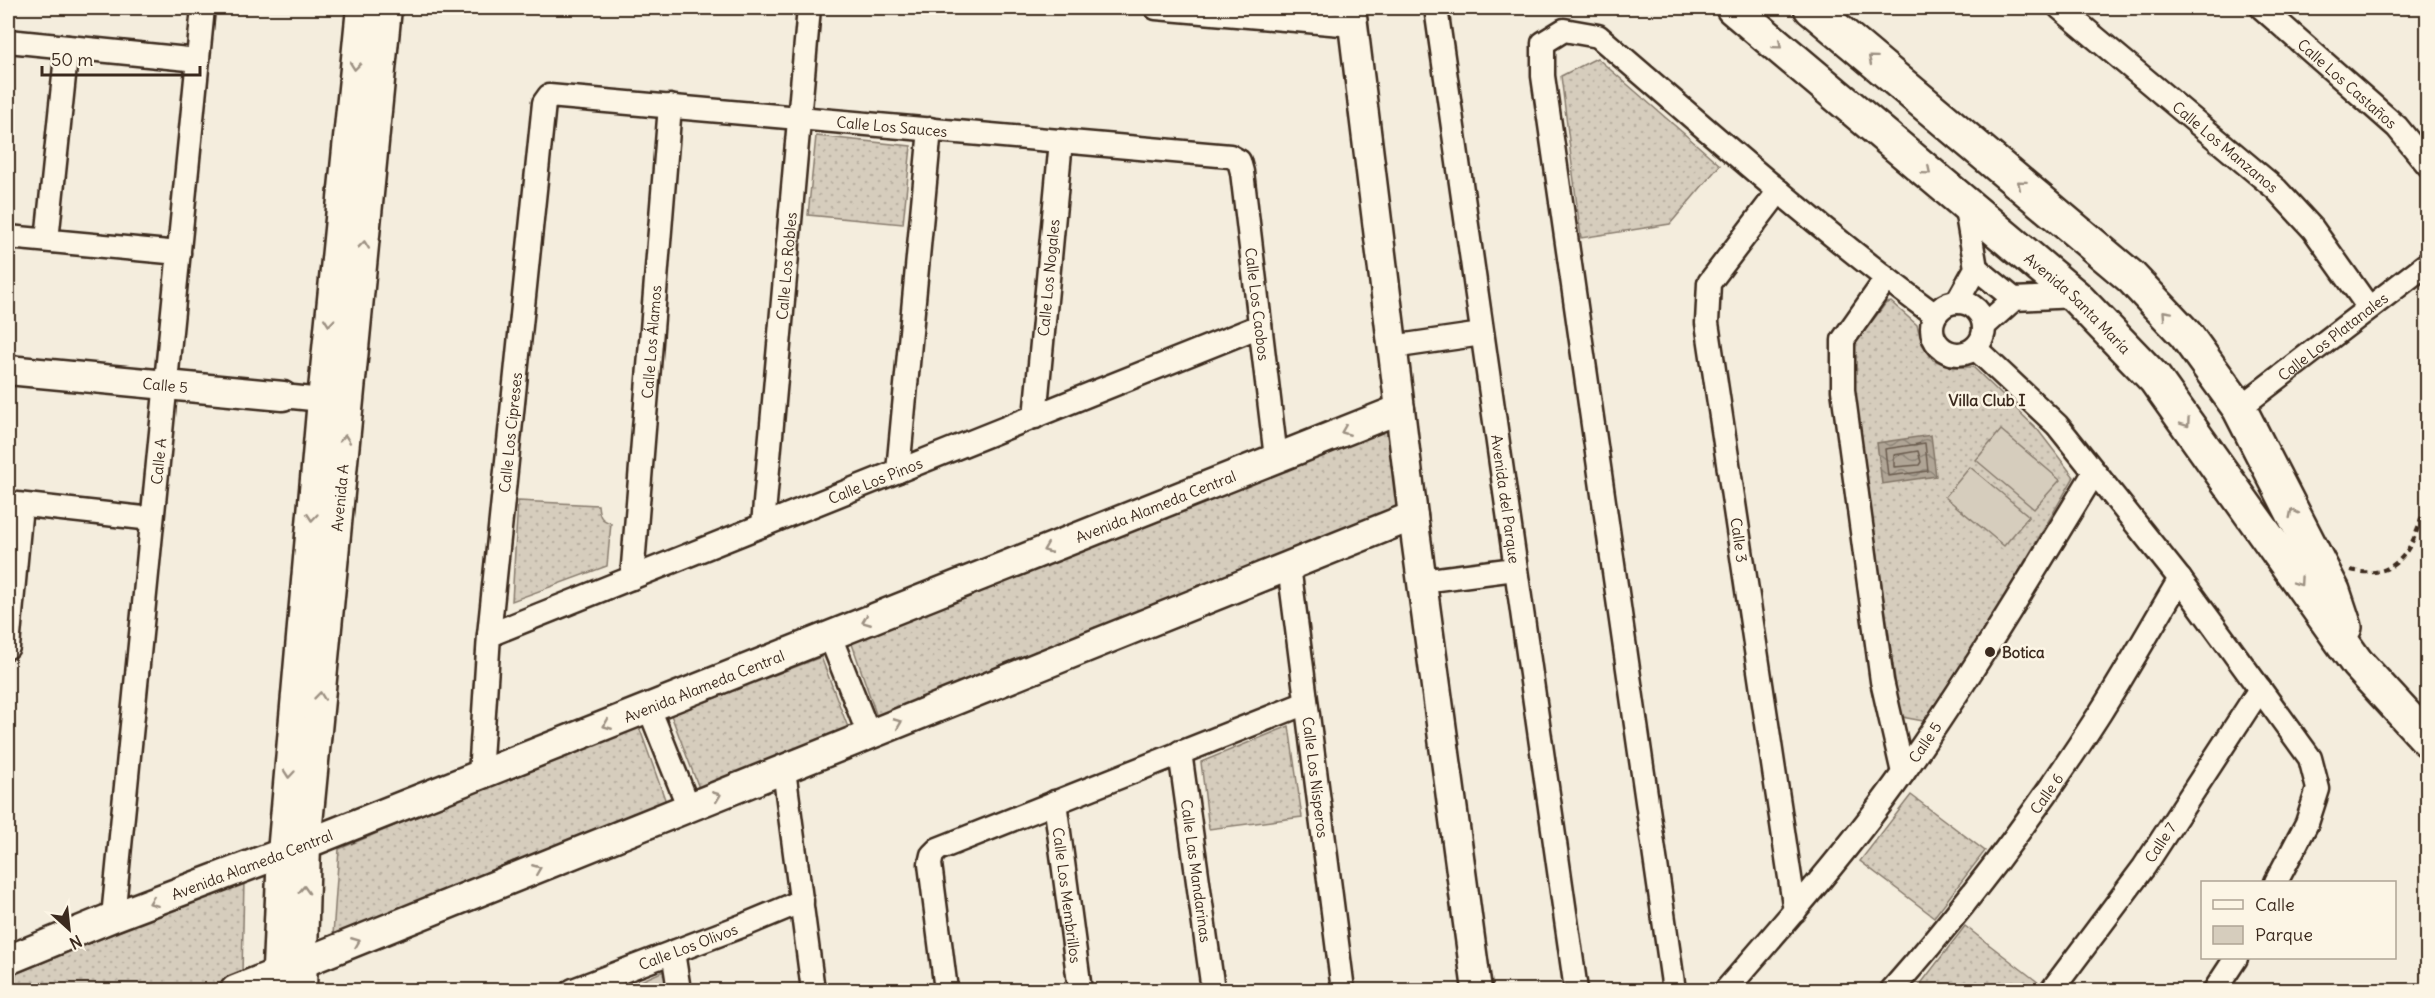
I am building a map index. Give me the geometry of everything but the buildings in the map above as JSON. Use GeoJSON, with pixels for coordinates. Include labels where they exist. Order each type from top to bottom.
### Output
{"type":"FeatureCollection","features":[{"type":"Feature","properties":{"kind":"main road","name":"Avenida Santa María"},"geometry":{"type":"LineString","coordinates":[[1733,8],[2075,296],[2155,379],[2357,663],[2427,740]]}},
{"type":"Feature","properties":{"kind":"main road","name":"Avenida Santa María"},"geometry":{"type":"LineString","coordinates":[[1824,15],[2131,277],[2186,335],[2239,408],[2333,591],[2357,663]]}},
{"type":"Feature","properties":{"kind":"main road"},"geometry":{"type":"LineString","coordinates":[[1806,69],[1824,15]]}},
{"type":"Feature","properties":{"kind":"main road"},"geometry":{"type":"LineString","coordinates":[[2155,379],[2167,387],[2182,386],[2188,382],[2197,371],[2199,356],[2196,349]]}},
{"type":"Feature","properties":{"kind":"street","name":"Calle A"},"geometry":{"type":"LineString","coordinates":[[113,917],[203,8]]}},
{"type":"Feature","properties":{"kind":"street","name":"Avenida A"},"geometry":{"type":"LineString","coordinates":[[289,980],[294,849],[322,399],[361,8]]}},
{"type":"Feature","properties":{"kind":"street","name":"Avenida A"},"geometry":{"type":"LineString","coordinates":[[294,849],[387,8]]}},
{"type":"Feature","properties":{"kind":"street","name":"Calle Los Robles"},"geometry":{"type":"LineString","coordinates":[[763,525],[809,8]]}},
{"type":"Feature","properties":{"kind":"street"},"geometry":{"type":"LineString","coordinates":[[1156,8],[1352,16],[1413,516],[1477,990]]}},
{"type":"Feature","properties":{"kind":"street","name":"Avenida del Parque"},"geometry":{"type":"LineString","coordinates":[[1436,8],[1576,990]]}},
{"type":"Feature","properties":{"kind":"street","name":"Calle Los Manzanos"},"geometry":{"type":"LineString","coordinates":[[2060,8],[2276,189],[2313,229],[2370,308]]}},
{"type":"Feature","properties":{"kind":"street","name":"Calle Los Castaños"},"geometry":{"type":"LineString","coordinates":[[2262,8],[2397,127],[2427,165]]}},
{"type":"Feature","properties":{"kind":"street"},"geometry":{"type":"LineString","coordinates":[[1674,990],[1543,76],[1543,43],[1564,30],[1598,36],[1779,191],[1886,279],[1935,315]]}},
{"type":"Feature","properties":{"kind":"street"},"geometry":{"type":"LineString","coordinates":[[8,41],[198,60]]}},
{"type":"Feature","properties":{"kind":"street"},"geometry":{"type":"LineString","coordinates":[[47,240],[67,47]]}},
{"type":"Feature","properties":{"kind":"street","name":"Calle Los Sauces"},"geometry":{"type":"LineString","coordinates":[[554,96],[1230,156]]}},
{"type":"Feature","properties":{"kind":"street","name":"Calle Los Cipreses"},"geometry":{"type":"LineString","coordinates":[[480,775],[489,635],[544,103],[546,98],[554,96]]}},
{"type":"Feature","properties":{"kind":"street","name":"Calle Los Álamos"},"geometry":{"type":"LineString","coordinates":[[632,578],[670,106]]}},
{"type":"Feature","properties":{"kind":"street"},"geometry":{"type":"LineString","coordinates":[[898,471],[930,129]]}},
{"type":"Feature","properties":{"kind":"street","name":"Calle Los Nogales"},"geometry":{"type":"LineString","coordinates":[[1035,417],[1061,141]]}},
{"type":"Feature","properties":{"kind":"street","name":"Calle Los Caobos"},"geometry":{"type":"LineString","coordinates":[[1230,156],[1239,162],[1242,172],[1276,458]]}},
{"type":"Feature","properties":{"kind":"street","name":"Calle 3"},"geometry":{"type":"LineString","coordinates":[[1779,191],[1709,283],[1707,323],[1795,911]]}},
{"type":"Feature","properties":{"kind":"street"},"geometry":{"type":"LineString","coordinates":[[1957,302],[1976,268],[1965,203]]}},
{"type":"Feature","properties":{"kind":"street"},"geometry":{"type":"LineString","coordinates":[[8,237],[179,253]]}},
{"type":"Feature","properties":{"kind":"street","name":"Calle Los Platanales"},"geometry":{"type":"LineString","coordinates":[[2239,408],[2427,263]]}},
{"type":"Feature","properties":{"kind":"street"},"geometry":{"type":"LineString","coordinates":[[1976,268],[2014,299]]}},
{"type":"Feature","properties":{"kind":"street"},"geometry":{"type":"LineString","coordinates":[[1886,279],[1843,340],[1843,390],[1882,681],[1903,773]]}},
{"type":"Feature","properties":{"kind":"street"},"geometry":{"type":"LineString","coordinates":[[1984,326],[2014,299],[2075,296]]}},
{"type":"Feature","properties":{"kind":"street"},"geometry":{"type":"LineString","coordinates":[[1957,302],[1972,306],[1982,318],[1984,326],[1983,334],[1975,348],[1960,354],[1944,351],[1934,339],[1932,323],[1935,315],[1948,304],[1957,302]]}},
{"type":"Feature","properties":{"kind":"street","name":"Calle Los Pinos"},"geometry":{"type":"LineString","coordinates":[[489,635],[1260,326]]}},
{"type":"Feature","properties":{"kind":"street"},"geometry":{"type":"LineString","coordinates":[[1392,347],[1482,334]]}},
{"type":"Feature","properties":{"kind":"street"},"geometry":{"type":"LineString","coordinates":[[1975,348],[2057,425],[2180,579],[2310,758],[2318,789],[2307,824],[2277,881]]}},
{"type":"Feature","properties":{"kind":"street","name":"Calle 5"},"geometry":{"type":"LineString","coordinates":[[8,370],[322,399]]}},
{"type":"Feature","properties":{"kind":"street","name":"Avenida Alameda Central"},"geometry":{"type":"LineString","coordinates":[[8,960],[113,917],[294,849],[1400,409]]}},
{"type":"Feature","properties":{"kind":"street","name":"Calle 5"},"geometry":{"type":"LineString","coordinates":[[1726,990],[1795,911],[1903,773],[2002,623],[2094,473]]}},
{"type":"Feature","properties":{"kind":"street"},"geometry":{"type":"LineString","coordinates":[[8,636],[14,504],[153,519]]}},
{"type":"Feature","properties":{"kind":"street"},"geometry":{"type":"LineString","coordinates":[[235,990],[289,980],[689,808],[1413,516]]}},
{"type":"Feature","properties":{"kind":"street","name":"Calle Los Nísperos"},"geometry":{"type":"LineString","coordinates":[[1289,566],[1343,990]]}},
{"type":"Feature","properties":{"kind":"street"},"geometry":{"type":"LineString","coordinates":[[1422,581],[1515,569]]}},
{"type":"Feature","properties":{"kind":"street","name":"Calle 6"},"geometry":{"type":"LineString","coordinates":[[1892,990],[2012,841],[2100,713],[2180,579]]}},
{"type":"Feature","properties":{"kind":"street"},"geometry":{"type":"LineString","coordinates":[[830,636],[869,735]]}},
{"type":"Feature","properties":{"kind":"street","name":"Calle 7"},"geometry":{"type":"LineString","coordinates":[[2052,990],[2144,867],[2260,689]]}},
{"type":"Feature","properties":{"kind":"street"},"geometry":{"type":"LineString","coordinates":[[945,990],[930,864],[932,855],[938,849],[1306,703]]}},
{"type":"Feature","properties":{"kind":"street"},"geometry":{"type":"LineString","coordinates":[[649,708],[689,808]]}},
{"type":"Feature","properties":{"kind":"street","name":"Calle Las Mandarinas"},"geometry":{"type":"LineString","coordinates":[[1180,752],[1213,990]]}},
{"type":"Feature","properties":{"kind":"street"},"geometry":{"type":"LineString","coordinates":[[784,770],[813,990]]}},
{"type":"Feature","properties":{"kind":"street","name":"Calle Los Membrillos"},"geometry":{"type":"LineString","coordinates":[[1055,802],[1080,990]]}},
{"type":"Feature","properties":{"kind":"street","name":"Calle Los Olivos"},"geometry":{"type":"LineString","coordinates":[[573,990],[747,924],[802,900]]}},
{"type":"Feature","properties":{"kind":"street"},"geometry":{"type":"LineString","coordinates":[[673,952],[679,990]]}},
{"type":"Feature","properties":{"kind":"street"},"geometry":{"type":"LineString","coordinates":[[2215,990],[2235,959]]}},
{"type":"Feature","properties":{"kind":"path"},"geometry":{"type":"LineString","coordinates":[[2346,564],[2352,571],[2383,571],[2408,553],[2423,514],[2427,491]]}},
{"type":"Feature","properties":{"kind":"green space"},"geometry":{"type":"Polygon","coordinates":[[[1597,58],[1720,165],[1670,224],[1581,238],[1561,76],[1597,58]]]}},
{"type":"Feature","properties":{"kind":"green space"},"geometry":{"type":"Polygon","coordinates":[[[816,136],[911,146],[903,224],[808,215],[816,136]]]}},
{"type":"Feature","properties":{"kind":"green space"},"geometry":{"type":"Polygon","coordinates":[[[1891,302],[1917,325],[1922,344],[1933,360],[1951,367],[1973,367],[2038,430],[2074,477],[1999,606],[1933,712],[1923,721],[1902,717],[1899,708],[1850,356],[1851,349],[1886,303],[1891,302]]]}},
{"type":"Feature","properties":{"kind":"green space"},"geometry":{"type":"Polygon","coordinates":[[[1386,428],[1399,510],[877,717],[851,641],[1386,428]]]}},
{"type":"Feature","properties":{"kind":"green space"},"geometry":{"type":"Polygon","coordinates":[[[2001,430],[2060,480],[2034,509],[1976,460],[2001,430]]]}},
{"type":"Feature","properties":{"kind":"green space"},"geometry":{"type":"Polygon","coordinates":[[[1970,467],[2029,516],[2004,546],[1945,497],[1970,467]]]}},
{"type":"Feature","properties":{"kind":"green space"},"geometry":{"type":"Polygon","coordinates":[[[518,501],[598,505],[601,517],[611,523],[607,566],[512,601],[518,501]]]}},
{"type":"Feature","properties":{"kind":"green space"},"geometry":{"type":"Polygon","coordinates":[[[821,657],[849,730],[699,788],[671,715],[821,657]]]}},
{"type":"Feature","properties":{"kind":"green space"},"geometry":{"type":"Polygon","coordinates":[[[638,724],[666,802],[333,935],[339,849],[638,724]]]}},
{"type":"Feature","properties":{"kind":"green space"},"geometry":{"type":"Polygon","coordinates":[[[1289,726],[1302,817],[1209,829],[1201,762],[1289,726]]]}},
{"type":"Feature","properties":{"kind":"green space"},"geometry":{"type":"Polygon","coordinates":[[[1911,795],[1985,851],[1934,917],[1860,861],[1911,795]]]}},
{"type":"Feature","properties":{"kind":"green space"},"geometry":{"type":"Polygon","coordinates":[[[244,880],[242,975],[203,990],[8,990],[8,977],[244,880]]]}},
{"type":"Feature","properties":{"kind":"green space"},"geometry":{"type":"Polygon","coordinates":[[[1965,926],[2039,983],[2033,990],[1916,990],[1965,926]]]}},
{"type":"Feature","properties":{"kind":"green space"},"geometry":{"type":"Polygon","coordinates":[[[666,970],[669,990],[620,990],[666,970]]]}},
{"type":"Feature","properties":{"kind":"water"},"geometry":{"type":"Polygon","coordinates":[[[1931,435],[1936,476],[1882,484],[1877,443],[1931,435]]]}},
{"type":"Feature","properties":{"kind":"place","name":"Botica"},"geometry":{"type":"Point","coordinates":[1990,652]}},
{"type":"Feature","properties":{"kind":"district","name":"Villa Club I"},"geometry":{"type":"Point","coordinates":[1987,400]}}]}
